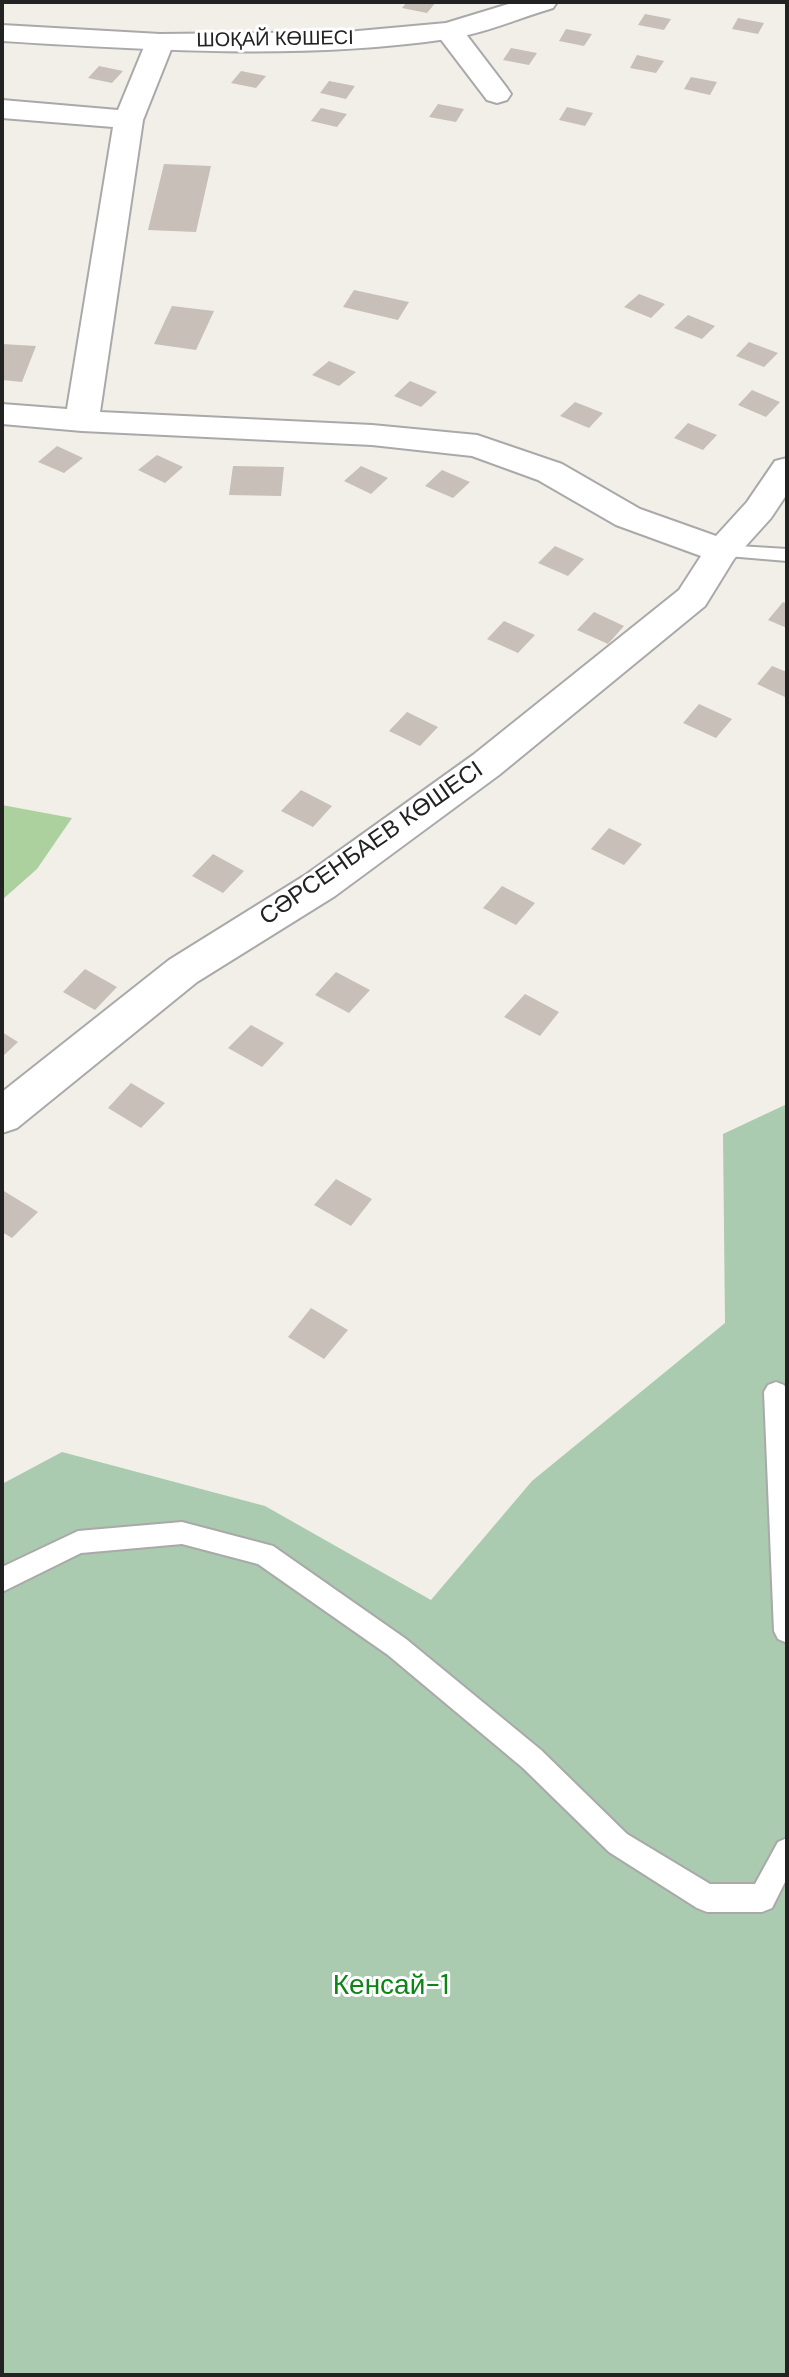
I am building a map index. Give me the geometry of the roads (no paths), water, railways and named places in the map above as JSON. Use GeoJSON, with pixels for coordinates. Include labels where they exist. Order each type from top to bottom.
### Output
{"type":"FeatureCollection","features":[{"type":"Feature","properties":{"kind":"street","name":"ШОҚАЙ КӨШЕСІ"},"geometry":{"type":"LineString","coordinates":[[2,33],[160,42],[347,40],[449,31],[543,2]]}},
{"type":"Feature","properties":{"kind":"street"},"geometry":{"type":"LineString","coordinates":[[449,31],[497,94]]}},
{"type":"Feature","properties":{"kind":"street"},"geometry":{"type":"LineString","coordinates":[[82,421],[129,120],[160,42]]}},
{"type":"Feature","properties":{"kind":"street"},"geometry":{"type":"LineString","coordinates":[[2,109],[129,120]]}},
{"type":"Feature","properties":{"kind":"street"},"geometry":{"type":"LineString","coordinates":[[2,414],[82,421],[372,435],[477,446],[550,472],[628,517],[722,551]]}},
{"type":"Feature","properties":{"kind":"street","name":"СӘРСЕНБАЕВ КӨШЕСІ"},"geometry":{"type":"LineString","coordinates":[[2,1116],[183,971],[321,885],[486,765],[692,598],[722,551],[759,510],[787,469]]}},
{"type":"Feature","properties":{"kind":"lane"},"geometry":{"type":"LineString","coordinates":[[722,551],[787,555]]}},
{"type":"Feature","properties":{"kind":"lane"},"geometry":{"type":"LineString","coordinates":[[776,1392],[787,1631]]}},
{"type":"Feature","properties":{"kind":"lane"},"geometry":{"type":"LineString","coordinates":[[2,1580],[78,1542],[182,1533],[264,1554],[397,1647],[532,1759],[618,1843],[707,1898],[762,1898],[787,1851]]}},
{"type":"Feature","properties":{"kind":"park label","name":"Кенсай-1"},"geometry":{"type":"Point","coordinates":[391,1987]}}]}
